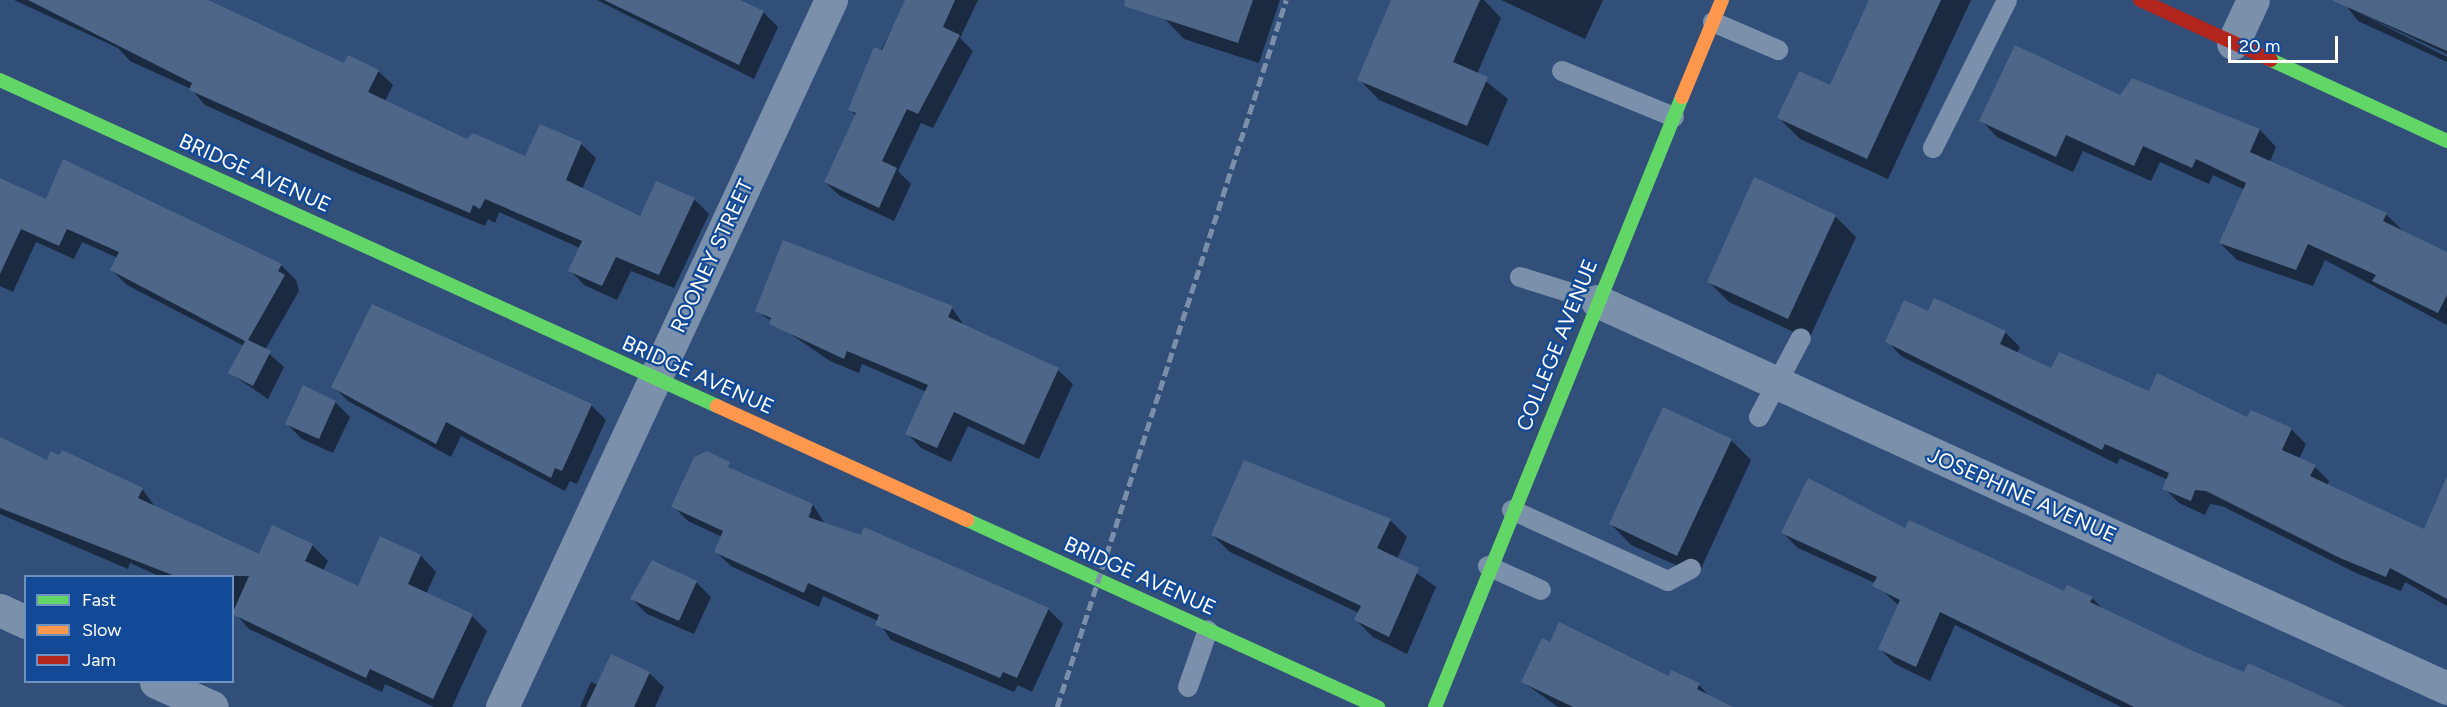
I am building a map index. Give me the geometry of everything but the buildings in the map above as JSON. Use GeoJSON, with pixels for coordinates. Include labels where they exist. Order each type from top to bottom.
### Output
{"type":"FeatureCollection","features":[{"type":"Feature","properties":{"kind":"street","name":"ROONEY STREET"},"geometry":{"type":"LineString","coordinates":[[502,707],[831,0]]}},
{"type":"Feature","properties":{"kind":"street","name":"COLLEGE AVENUE"},"geometry":{"type":"LineString","coordinates":[[1435,707],[1488,566],[1722,0]]}},
{"type":"Feature","properties":{"kind":"street"},"geometry":{"type":"LineString","coordinates":[[2140,0],[2447,141]]}},
{"type":"Feature","properties":{"kind":"street"},"geometry":{"type":"LineString","coordinates":[[2233,43],[2253,0]]}},
{"type":"Feature","properties":{"kind":"street","name":"BRIDGE AVENUE"},"geometry":{"type":"LineString","coordinates":[[0,80],[1378,707]]}},
{"type":"Feature","properties":{"kind":"street","name":"JOSEPHINE AVENUE"},"geometry":{"type":"LineString","coordinates":[[1597,301],[2447,688]]}},
{"type":"Feature","properties":{"kind":"street"},"geometry":{"type":"LineString","coordinates":[[0,610],[24,621]]}},
{"type":"Feature","properties":{"kind":"street"},"geometry":{"type":"LineString","coordinates":[[160,683],[212,707]]}},
{"type":"Feature","properties":{"kind":"lane"},"geometry":{"type":"LineString","coordinates":[[1933,148],[2007,0]]}},
{"type":"Feature","properties":{"kind":"lane"},"geometry":{"type":"LineString","coordinates":[[1713,22],[1778,50]]}},
{"type":"Feature","properties":{"kind":"lane"},"geometry":{"type":"LineString","coordinates":[[1562,71],[1674,117]]}},
{"type":"Feature","properties":{"kind":"lane"},"geometry":{"type":"LineString","coordinates":[[1520,277],[1597,301]]}},
{"type":"Feature","properties":{"kind":"lane"},"geometry":{"type":"LineString","coordinates":[[1759,417],[1779,384],[1801,338]]}},
{"type":"Feature","properties":{"kind":"lane"},"geometry":{"type":"LineString","coordinates":[[1512,510],[1668,581],[1691,569]]}},
{"type":"Feature","properties":{"kind":"lane"},"geometry":{"type":"LineString","coordinates":[[1488,566],[1541,590]]}},
{"type":"Feature","properties":{"kind":"lane"},"geometry":{"type":"LineString","coordinates":[[1188,687],[1208,630]]}},
{"type":"Feature","properties":{"kind":"railway"},"geometry":{"type":"LineString","coordinates":[[1057,707],[1286,0]]}},
{"type":"Feature","properties":{"kind":"traffic: fast"},"geometry":{"type":"LineString","coordinates":[[2271,60],[2447,141]]}},
{"type":"Feature","properties":{"kind":"traffic: fast"},"geometry":{"type":"LineString","coordinates":[[0,80],[717,406]]}},
{"type":"Feature","properties":{"kind":"traffic: fast"},"geometry":{"type":"LineString","coordinates":[[1435,707],[1682,97]]}},
{"type":"Feature","properties":{"kind":"traffic: fast"},"geometry":{"type":"LineString","coordinates":[[967,520],[1378,707]]}},
{"type":"Feature","properties":{"kind":"traffic: slow"},"geometry":{"type":"LineString","coordinates":[[1682,97],[1722,0]]}},
{"type":"Feature","properties":{"kind":"traffic: slow"},"geometry":{"type":"LineString","coordinates":[[717,406],[967,520]]}},
{"type":"Feature","properties":{"kind":"traffic: jam"},"geometry":{"type":"LineString","coordinates":[[2140,0],[2271,60]]}}]}
